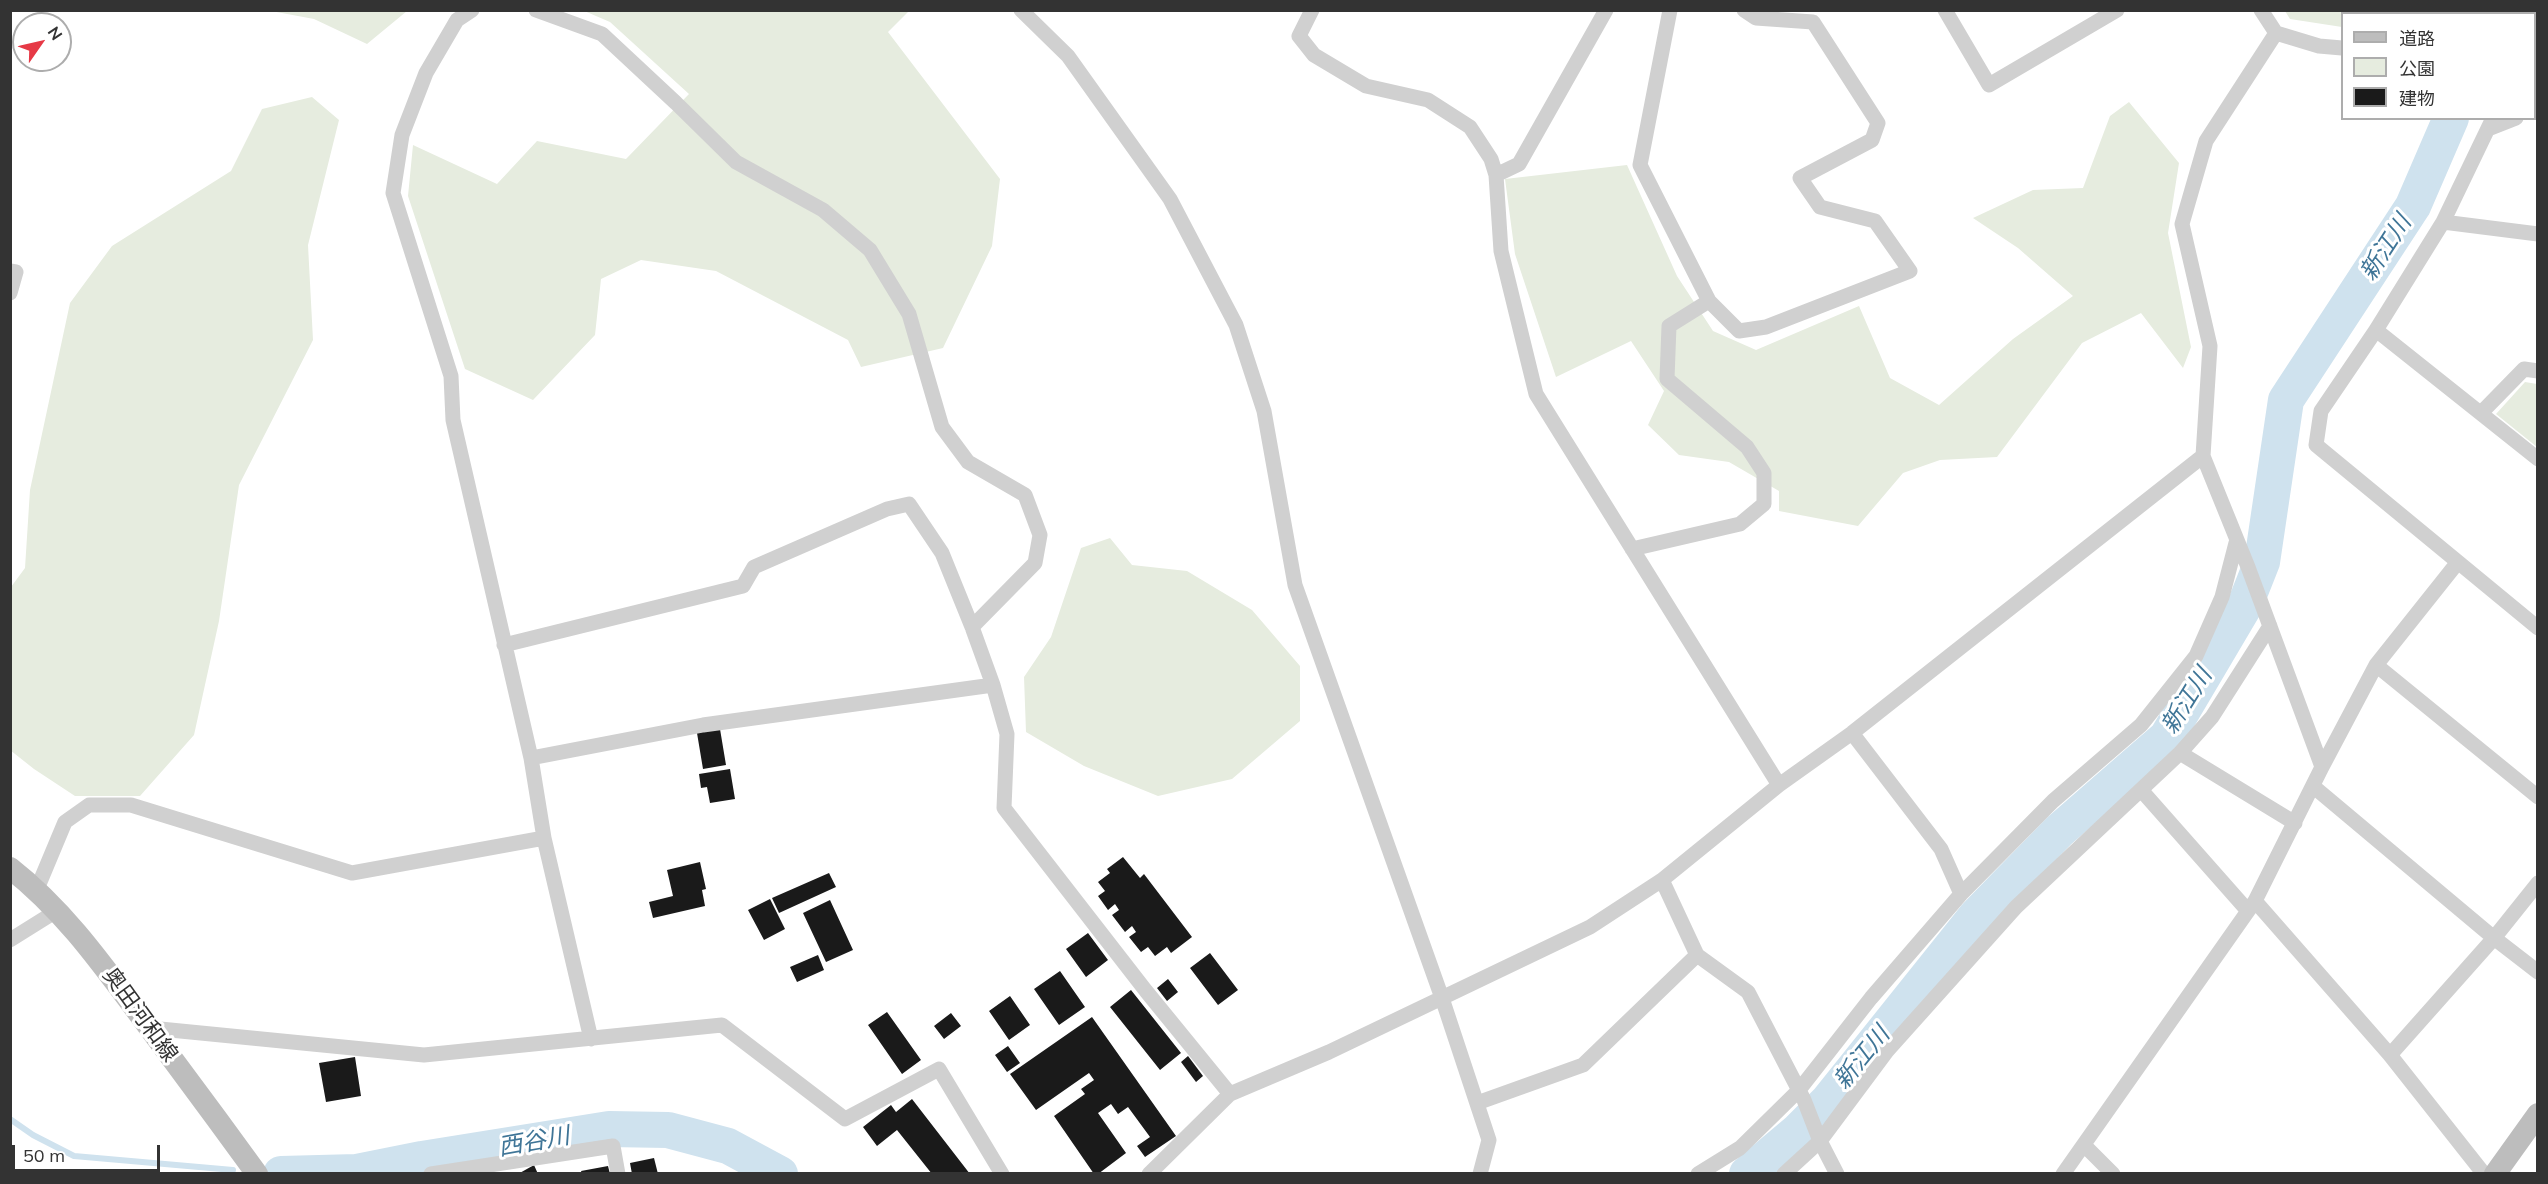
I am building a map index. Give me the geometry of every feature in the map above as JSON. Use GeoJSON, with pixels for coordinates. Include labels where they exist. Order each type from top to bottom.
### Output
{"type":"FeatureCollection","features":[{"type":"Feature","properties":{"kind":"main road","name":"奥田河和線"},"geometry":{"type":"LineString","coordinates":[[10,868],[37,889],[58,910],[99,959],[257,1173]]}},
{"type":"Feature","properties":{"kind":"main road"},"geometry":{"type":"LineString","coordinates":[[2495,1173],[2538,1114]]}},
{"type":"Feature","properties":{"kind":"street"},"geometry":{"type":"LineString","coordinates":[[472,10],[457,20],[426,73],[402,135],[393,193],[451,375],[453,420],[531,758],[544,838],[591,1039]]}},
{"type":"Feature","properties":{"kind":"street"},"geometry":{"type":"LineString","coordinates":[[536,10],[602,34],[736,162],[823,210],[870,250],[909,314],[942,428],[968,462],[1025,495],[1040,535],[1035,563],[972,627]]}},
{"type":"Feature","properties":{"kind":"street"},"geometry":{"type":"LineString","coordinates":[[1021,10],[1068,56],[1170,199],[1236,325],[1264,411],[1295,585],[1442,998],[1489,1140],[1480,1173]]}},
{"type":"Feature","properties":{"kind":"street"},"geometry":{"type":"LineString","coordinates":[[1312,10],[1299,36],[1314,55],[1366,86],[1428,100],[1470,127],[1491,159],[1496,175],[1501,251],[1536,394],[1779,785]]}},
{"type":"Feature","properties":{"kind":"street"},"geometry":{"type":"LineString","coordinates":[[1496,175],[1519,164],[1605,10]]}},
{"type":"Feature","properties":{"kind":"street"},"geometry":{"type":"LineString","coordinates":[[1670,10],[1640,165],[1709,301],[1739,331],[1766,327],[1910,271],[1875,220],[1820,207],[1800,178],[1872,140],[1878,123],[1813,22],[1756,18],[1744,10]]}},
{"type":"Feature","properties":{"kind":"street"},"geometry":{"type":"LineString","coordinates":[[1945,10],[1989,85],[2117,10]]}},
{"type":"Feature","properties":{"kind":"street"},"geometry":{"type":"LineString","coordinates":[[2260,10],[2276,33],[2319,46],[2341,48]]}},
{"type":"Feature","properties":{"kind":"street"},"geometry":{"type":"LineString","coordinates":[[2276,33],[2206,141],[2182,224],[2210,345],[2203,456],[2236,543],[2248,567],[2322,767]]}},
{"type":"Feature","properties":{"kind":"street"},"geometry":{"type":"LineString","coordinates":[[2507,120],[2490,124],[2443,222],[2376,330],[2321,411],[2316,445],[2538,628]]}},
{"type":"Feature","properties":{"kind":"street"},"geometry":{"type":"LineString","coordinates":[[2443,222],[2538,234]]}},
{"type":"Feature","properties":{"kind":"street"},"geometry":{"type":"LineString","coordinates":[[10,271],[16,272],[10,293]]}},
{"type":"Feature","properties":{"kind":"street"},"geometry":{"type":"LineString","coordinates":[[1632,549],[1740,524],[1764,504],[1764,472],[1747,447],[1666,379],[1669,326],[1709,301]]}},
{"type":"Feature","properties":{"kind":"street"},"geometry":{"type":"LineString","coordinates":[[2376,330],[2538,459]]}},
{"type":"Feature","properties":{"kind":"street"},"geometry":{"type":"LineString","coordinates":[[2481,413],[2524,369],[2538,371]]}},
{"type":"Feature","properties":{"kind":"street"},"geometry":{"type":"LineString","coordinates":[[1149,1173],[1230,1094],[1329,1052],[1590,927],[1662,880],[1779,785],[1852,733],[2203,456]]}},
{"type":"Feature","properties":{"kind":"street"},"geometry":{"type":"LineString","coordinates":[[504,645],[743,586],[754,567],[887,509],[909,504],[942,553],[993,685],[1007,734],[1004,807],[1146,991],[1230,1094]]}},
{"type":"Feature","properties":{"kind":"street"},"geometry":{"type":"LineString","coordinates":[[1698,1173],[1740,1148],[1802,1095],[1871,998],[1961,894],[2053,801],[2141,725],[2196,656],[2223,597],[2236,543]]}},
{"type":"Feature","properties":{"kind":"street"},"geometry":{"type":"LineString","coordinates":[[2063,1173],[2251,906],[2376,665],[2458,562]]}},
{"type":"Feature","properties":{"kind":"street"},"geometry":{"type":"LineString","coordinates":[[1784,1173],[1820,1141],[1887,1051],[2016,907],[2142,791],[2212,717],[2270,626]]}},
{"type":"Feature","properties":{"kind":"street"},"geometry":{"type":"LineString","coordinates":[[2376,665],[2538,798]]}},
{"type":"Feature","properties":{"kind":"street"},"geometry":{"type":"LineString","coordinates":[[531,758],[703,725],[993,685]]}},
{"type":"Feature","properties":{"kind":"street"},"geometry":{"type":"LineString","coordinates":[[1852,733],[1941,849],[1961,894]]}},
{"type":"Feature","properties":{"kind":"street"},"geometry":{"type":"LineString","coordinates":[[2180,753],[2295,823]]}},
{"type":"Feature","properties":{"kind":"street"},"geometry":{"type":"LineString","coordinates":[[2314,787],[2494,938],[2538,972]]}},
{"type":"Feature","properties":{"kind":"street"},"geometry":{"type":"LineString","coordinates":[[2142,791],[2390,1055],[2484,1173]]}},
{"type":"Feature","properties":{"kind":"street"},"geometry":{"type":"LineString","coordinates":[[37,889],[65,822],[89,805],[132,805],[352,873],[544,838]]}},
{"type":"Feature","properties":{"kind":"street"},"geometry":{"type":"LineString","coordinates":[[1662,880],[1697,955],[1748,992],[1802,1095],[1820,1141],[1837,1173]]}},
{"type":"Feature","properties":{"kind":"street"},"geometry":{"type":"LineString","coordinates":[[2390,1055],[2494,938],[2538,883]]}},
{"type":"Feature","properties":{"kind":"street"},"geometry":{"type":"LineString","coordinates":[[10,940],[58,910]]}},
{"type":"Feature","properties":{"kind":"street"},"geometry":{"type":"LineString","coordinates":[[1477,1103],[1583,1065],[1697,955]]}},
{"type":"Feature","properties":{"kind":"street"},"geometry":{"type":"LineString","coordinates":[[150,1028],[424,1055],[722,1025],[845,1119],[939,1069],[1002,1173]]}},
{"type":"Feature","properties":{"kind":"street"},"geometry":{"type":"LineString","coordinates":[[2084,1145],[2113,1173]]}},
{"type":"Feature","properties":{"kind":"street"},"geometry":{"type":"LineString","coordinates":[[431,1173],[613,1146],[618,1173]]}},
{"type":"Feature","properties":{"kind":"green space"},"geometry":{"type":"Polygon","coordinates":[[[582,10],[909,11],[888,32],[1000,179],[992,246],[943,348],[861,367],[848,340],[716,271],[641,260],[601,279],[595,335],[533,400],[465,369],[408,196],[413,145],[497,184],[537,141],[626,159],[689,94],[610,22],[582,10]]]}},
{"type":"Feature","properties":{"kind":"green space"},"geometry":{"type":"Polygon","coordinates":[[[271,11],[407,11],[367,44],[314,19],[271,11]]]}},
{"type":"Feature","properties":{"kind":"green space"},"geometry":{"type":"Polygon","coordinates":[[[2285,11],[2399,11],[2341,12],[2341,27],[2290,19],[2285,11]]]}},
{"type":"Feature","properties":{"kind":"green space"},"geometry":{"type":"Polygon","coordinates":[[[312,97],[339,120],[308,245],[313,340],[239,485],[219,621],[194,735],[140,796],[75,796],[10,750],[11,587],[25,568],[30,490],[70,303],[112,246],[231,171],[262,109],[312,97]]]}},
{"type":"Feature","properties":{"kind":"green space"},"geometry":{"type":"Polygon","coordinates":[[[2129,102],[2179,163],[2168,233],[2191,347],[2183,368],[2141,313],[2082,343],[1997,457],[1940,460],[1903,473],[1858,526],[1779,511],[1779,491],[1729,462],[1679,455],[1648,425],[1664,391],[1631,341],[1556,377],[1515,254],[1505,179],[1627,165],[1677,276],[1713,331],[1756,350],[1859,306],[1890,378],[1939,405],[2013,339],[2073,296],[2018,248],[1973,218],[2033,190],[2083,188],[2110,116],[2129,102]]]}},
{"type":"Feature","properties":{"kind":"green space"},"geometry":{"type":"Polygon","coordinates":[[[2525,382],[2537,384],[2537,447],[2496,414],[2525,382]]]}},
{"type":"Feature","properties":{"kind":"green space"},"geometry":{"type":"Polygon","coordinates":[[[1110,538],[1132,565],[1187,571],[1252,610],[1300,666],[1300,721],[1232,779],[1158,796],[1084,766],[1026,732],[1024,677],[1051,637],[1081,548],[1110,538]]]}},
{"type":"Feature","properties":{"kind":"building"},"geometry":{"type":"Polygon","coordinates":[[[720,729],[726,765],[703,769],[697,733],[720,729]]]}},
{"type":"Feature","properties":{"kind":"building"},"geometry":{"type":"Polygon","coordinates":[[[730,769],[735,799],[710,803],[707,787],[701,788],[699,774],[730,769]]]}},
{"type":"Feature","properties":{"kind":"building"},"geometry":{"type":"Polygon","coordinates":[[[1123,857],[1140,878],[1144,874],[1192,937],[1171,953],[1167,947],[1155,956],[1148,947],[1141,952],[1129,937],[1136,932],[1132,926],[1125,932],[1112,915],[1119,910],[1115,904],[1108,910],[1098,896],[1105,891],[1098,882],[1110,873],[1107,869],[1123,857]]]}},
{"type":"Feature","properties":{"kind":"building"},"geometry":{"type":"Polygon","coordinates":[[[700,862],[706,889],[702,890],[705,906],[653,918],[649,902],[673,896],[667,870],[700,862]]]}},
{"type":"Feature","properties":{"kind":"building"},"geometry":{"type":"Polygon","coordinates":[[[829,873],[836,887],[779,913],[772,898],[829,873]]]}},
{"type":"Feature","properties":{"kind":"building"},"geometry":{"type":"Polygon","coordinates":[[[770,899],[785,929],[764,940],[748,910],[770,899]]]}},
{"type":"Feature","properties":{"kind":"building"},"geometry":{"type":"Polygon","coordinates":[[[830,900],[853,950],[826,962],[803,913],[830,900]]]}},
{"type":"Feature","properties":{"kind":"building"},"geometry":{"type":"Polygon","coordinates":[[[1088,933],[1108,960],[1086,977],[1066,949],[1088,933]]]}},
{"type":"Feature","properties":{"kind":"building"},"geometry":{"type":"Polygon","coordinates":[[[1210,953],[1238,990],[1218,1005],[1190,968],[1210,953]]]}},
{"type":"Feature","properties":{"kind":"building"},"geometry":{"type":"Polygon","coordinates":[[[818,955],[824,970],[797,982],[790,967],[818,955]]]}},
{"type":"Feature","properties":{"kind":"building"},"geometry":{"type":"Polygon","coordinates":[[[1060,971],[1085,1007],[1059,1025],[1034,989],[1060,971]]]}},
{"type":"Feature","properties":{"kind":"building"},"geometry":{"type":"Polygon","coordinates":[[[1168,979],[1178,992],[1167,1001],[1157,988],[1168,979]]]}},
{"type":"Feature","properties":{"kind":"building"},"geometry":{"type":"Polygon","coordinates":[[[1131,990],[1181,1053],[1160,1070],[1110,1007],[1131,990]]]}},
{"type":"Feature","properties":{"kind":"building"},"geometry":{"type":"Polygon","coordinates":[[[1010,996],[1030,1025],[1009,1040],[989,1011],[1010,996]]]}},
{"type":"Feature","properties":{"kind":"building"},"geometry":{"type":"Polygon","coordinates":[[[887,1012],[921,1060],[902,1074],[868,1025],[887,1012]]]}},
{"type":"Feature","properties":{"kind":"building"},"geometry":{"type":"Polygon","coordinates":[[[951,1013],[961,1026],[944,1039],[934,1026],[951,1013]]]}},
{"type":"Feature","properties":{"kind":"building"},"geometry":{"type":"Polygon","coordinates":[[[1092,1017],[1176,1136],[1145,1157],[1137,1146],[1150,1137],[1128,1107],[1118,1114],[1111,1104],[1098,1113],[1126,1153],[1098,1174],[1094,1174],[1054,1116],[1085,1094],[1081,1089],[1094,1080],[1089,1073],[1036,1110],[1010,1074],[1092,1017]]]}},
{"type":"Feature","properties":{"kind":"building"},"geometry":{"type":"Polygon","coordinates":[[[1008,1046],[1020,1063],[1007,1072],[995,1055],[1008,1046]]]}},
{"type":"Feature","properties":{"kind":"building"},"geometry":{"type":"Polygon","coordinates":[[[1188,1056],[1203,1076],[1196,1082],[1181,1062],[1188,1056]]]}},
{"type":"Feature","properties":{"kind":"building"},"geometry":{"type":"Polygon","coordinates":[[[355,1057],[361,1096],[326,1102],[319,1063],[355,1057]]]}},
{"type":"Feature","properties":{"kind":"building"},"geometry":{"type":"Polygon","coordinates":[[[912,1099],[970,1174],[932,1174],[897,1130],[877,1146],[863,1127],[891,1105],[896,1112],[912,1099]]]}},
{"type":"Feature","properties":{"kind":"building"},"geometry":{"type":"Polygon","coordinates":[[[654,1158],[658,1174],[632,1174],[630,1163],[654,1158]]]}},
{"type":"Feature","properties":{"kind":"building"},"geometry":{"type":"Polygon","coordinates":[[[534,1165],[538,1174],[518,1174],[534,1165]]]}},
{"type":"Feature","properties":{"kind":"building"},"geometry":{"type":"Polygon","coordinates":[[[608,1166],[610,1174],[582,1174],[581,1171],[608,1166]]]}},
{"type":"Feature","properties":{"kind":"waterway","name":"新江川"},"geometry":{"type":"LineString","coordinates":[[1747,1174],[1798,1131],[1828,1101],[1976,916],[2059,831],[2167,737],[2245,605],[2262,562],[2286,400],[2413,206],[2450,120]]}},
{"type":"Feature","properties":{"kind":"waterway"},"geometry":{"type":"LineString","coordinates":[[10,1119],[33,1135],[74,1156],[233,1170]]}},
{"type":"Feature","properties":{"kind":"waterway","name":"西谷川"},"geometry":{"type":"LineString","coordinates":[[281,1174],[357,1172],[422,1159],[609,1129],[668,1130],[728,1146],[780,1174]]}}]}
